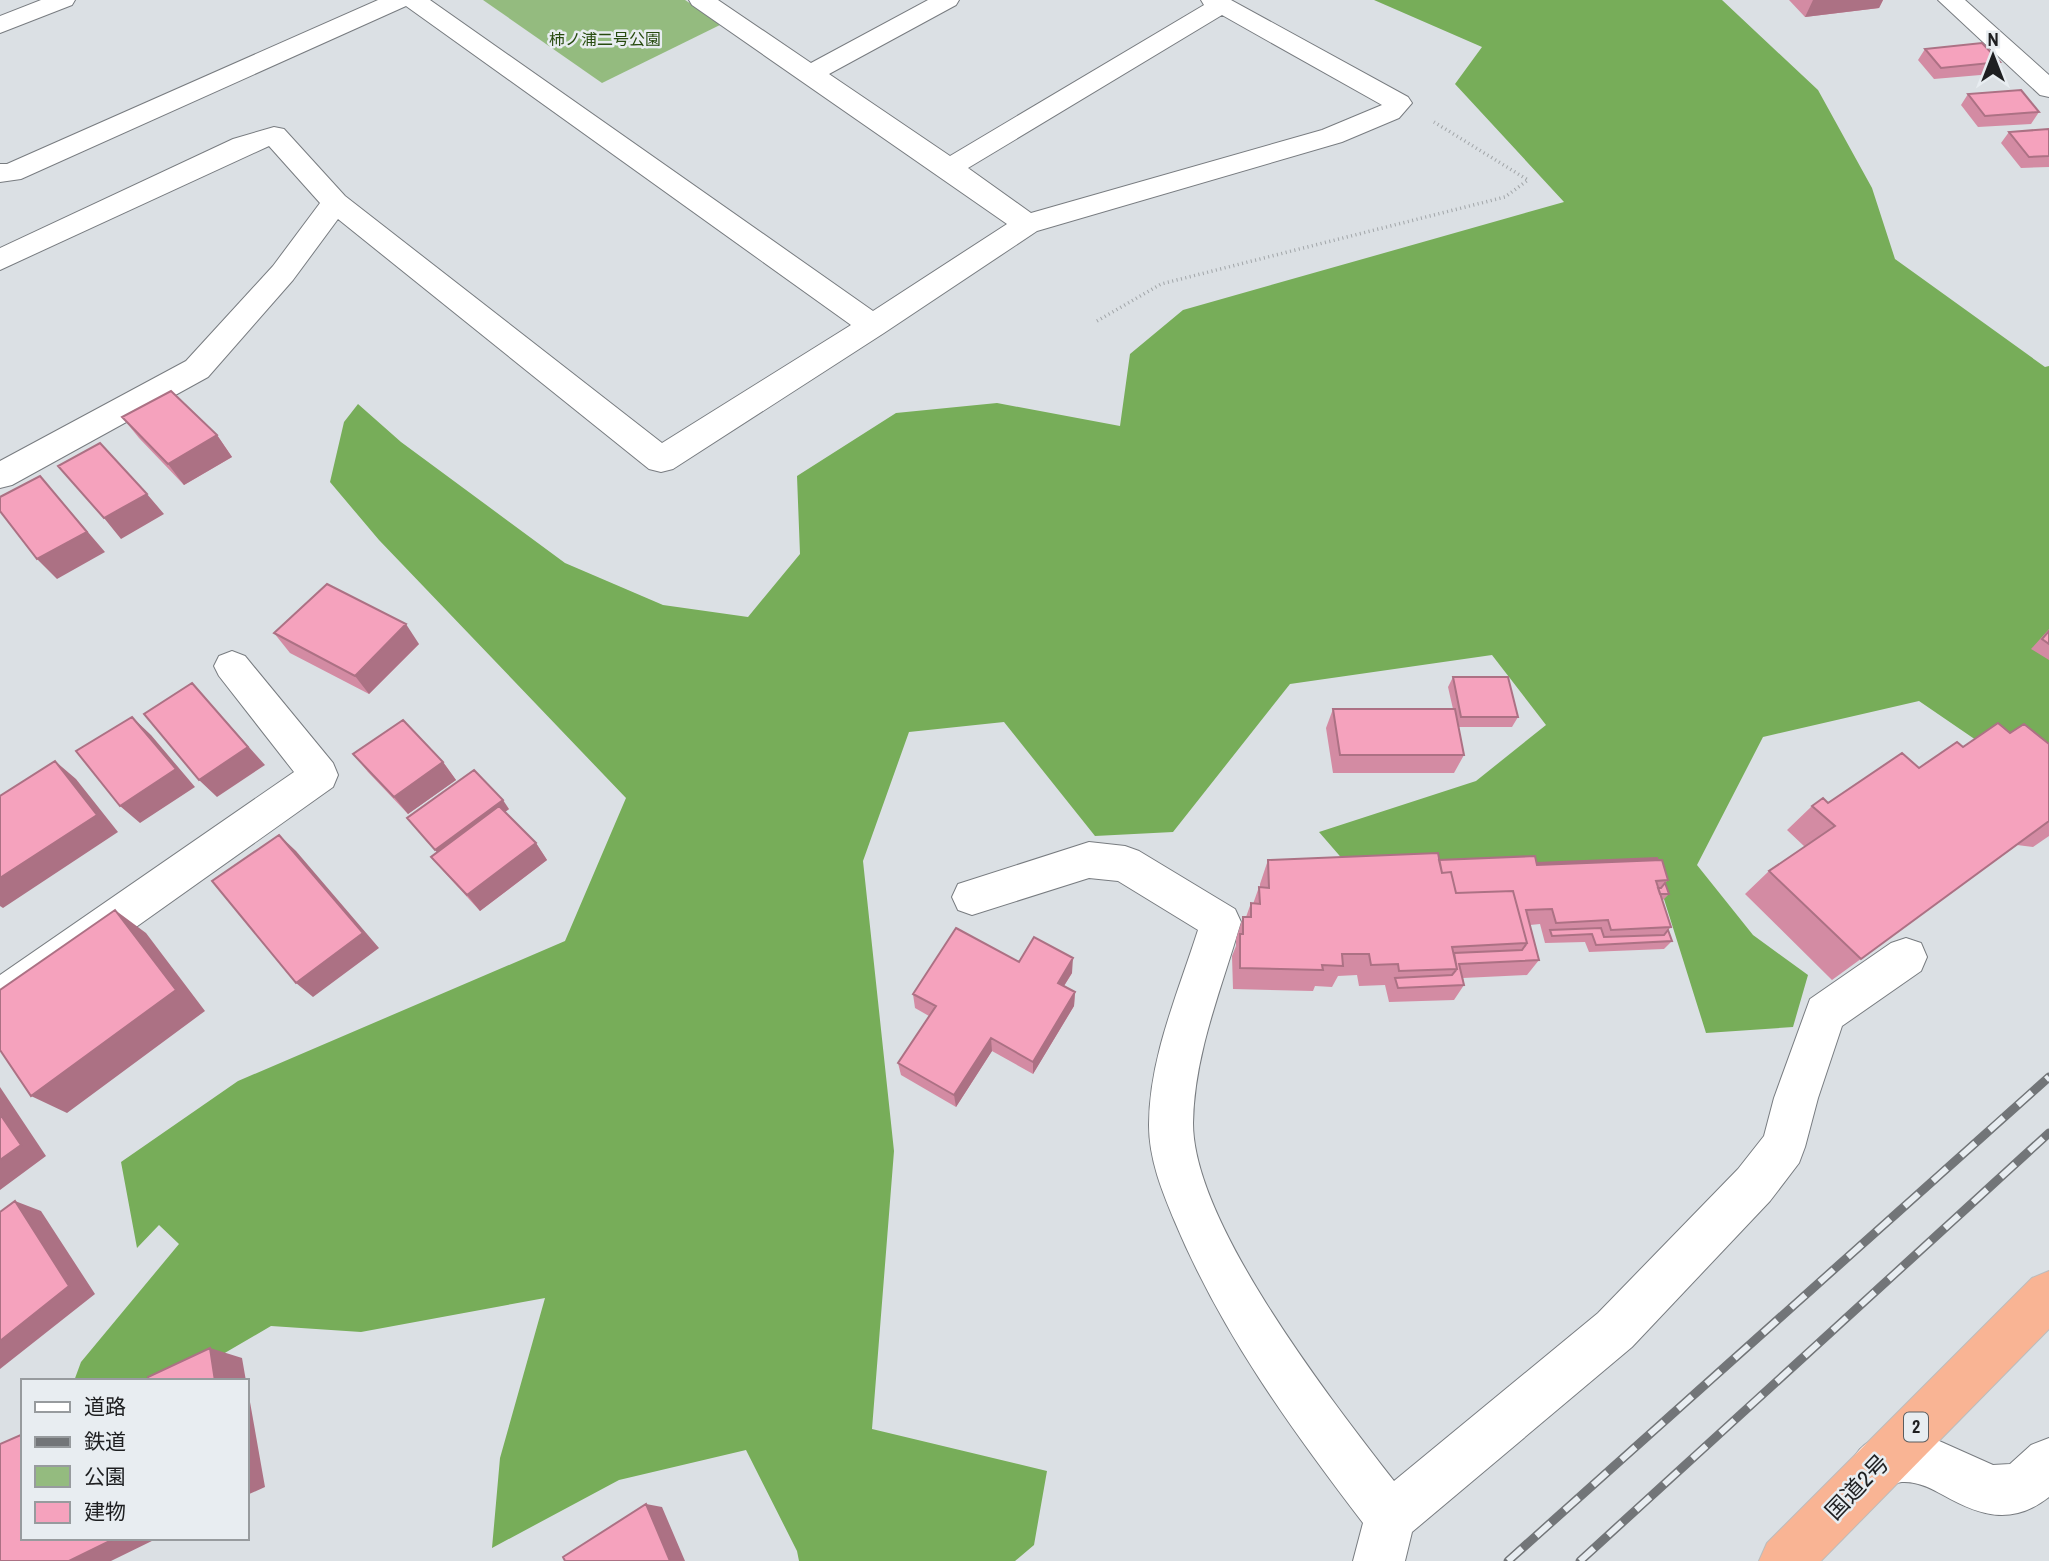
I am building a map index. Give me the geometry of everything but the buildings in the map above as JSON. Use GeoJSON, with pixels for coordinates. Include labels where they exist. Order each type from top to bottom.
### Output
{"type":"FeatureCollection","features":[{"type":"Feature","properties":{"kind":"highway","name":"国道2号"},"geometry":{"type":"LineString","coordinates":[[1785,1561],[2049,1295]]}},
{"type":"Feature","properties":{"kind":"street"},"geometry":{"type":"LineString","coordinates":[[0,25],[63,0]]}},
{"type":"Feature","properties":{"kind":"street"},"geometry":{"type":"LineString","coordinates":[[0,173],[11,173],[399,0]]}},
{"type":"Feature","properties":{"kind":"street"},"geometry":{"type":"LineString","coordinates":[[414,0],[873,326]]}},
{"type":"Feature","properties":{"kind":"street"},"geometry":{"type":"LineString","coordinates":[[701,0],[1027,224]]}},
{"type":"Feature","properties":{"kind":"street"},"geometry":{"type":"LineString","coordinates":[[810,74],[947,0]]}},
{"type":"Feature","properties":{"kind":"street"},"geometry":{"type":"LineString","coordinates":[[1950,0],[2049,89]]}},
{"type":"Feature","properties":{"kind":"street"},"geometry":{"type":"LineString","coordinates":[[0,260],[243,145],[274,135],[335,202],[661,460],[873,326],[1027,224],[1332,136],[1390,112],[1399,103],[1217,2],[949,168]]}},
{"type":"Feature","properties":{"kind":"street"},"geometry":{"type":"LineString","coordinates":[[0,476],[197,369],[283,273],[335,202]]}},
{"type":"Feature","properties":{"kind":"street"},"geometry":{"type":"LineString","coordinates":[[0,999],[318,775],[232,666]]}},
{"type":"Feature","properties":{"kind":"street"},"geometry":{"type":"LineString","coordinates":[[972,897],[1089,860],[1125,864],[1222,922],[1175,1073],[1171,1126],[1180,1180],[1217,1264],[1314,1418],[1384,1539],[1615,1330],[1754,1185],[1783,1147],[1796,1098],[1825,1013],[1906,957]]}},
{"type":"Feature","properties":{"kind":"street"},"geometry":{"type":"LineString","coordinates":[[1872,1471],[1892,1456],[1921,1458],[1982,1489],[2012,1491],[2035,1479],[2049,1463]]}},
{"type":"Feature","properties":{"kind":"path"},"geometry":{"type":"LineString","coordinates":[[1097,321],[1161,284],[1505,197],[1528,180],[1399,103]]}},
{"type":"Feature","properties":{"kind":"green space","name":"柿ノ浦二号公園"},"geometry":{"type":"Polygon","coordinates":[[[483,0],[685,0],[722,24],[602,83],[483,0]]]}},
{"type":"Feature","properties":{"kind":"green space"},"geometry":{"type":"Polygon","coordinates":[[[1374,0],[1722,0],[1818,90],[1872,188],[1895,259],[2045,367],[2049,366],[2049,790],[1919,701],[1763,737],[1697,865],[1753,935],[1808,975],[1793,1027],[1706,1033],[1653,864],[1345,862],[1319,832],[1476,781],[1546,725],[1492,655],[1290,684],[1173,832],[1095,836],[1004,722],[909,732],[863,861],[894,1151],[872,1429],[1047,1471],[1034,1545],[1015,1561],[799,1561],[797,1551],[746,1450],[619,1480],[492,1548],[500,1458],[545,1298],[361,1332],[271,1326],[176,1379],[75,1379],[81,1362],[179,1244],[159,1225],[137,1248],[121,1162],[238,1081],[565,941],[626,798],[379,540],[330,482],[344,422],[358,404],[401,442],[565,563],[663,605],[748,617],[800,554],[797,476],[896,413],[997,403],[1120,426],[1130,354],[1183,310],[1564,202],[1455,84],[1482,47],[1374,0]]]}},
{"type":"Feature","properties":{"kind":"railway"},"geometry":{"type":"LineString","coordinates":[[1508,1561],[2049,1077]]}},
{"type":"Feature","properties":{"kind":"railway"},"geometry":{"type":"LineString","coordinates":[[1580,1561],[2049,1133]]}}]}
